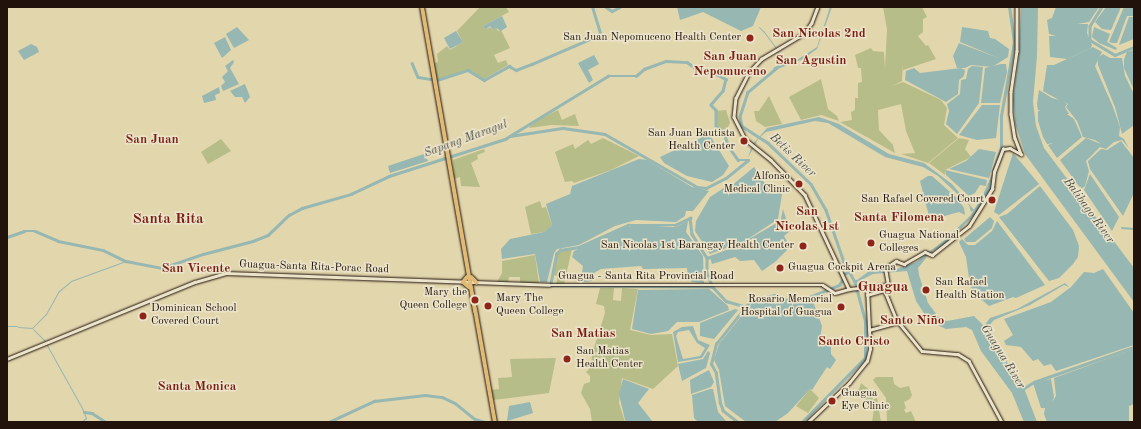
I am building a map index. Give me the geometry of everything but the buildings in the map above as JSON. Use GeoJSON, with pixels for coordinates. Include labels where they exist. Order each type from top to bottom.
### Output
{"type":"FeatureCollection","features":[{"type":"Feature","properties":{"kind":"highway"},"geometry":{"type":"LineString","coordinates":[[422,7],[495,422]]}},
{"type":"Feature","properties":{"kind":"highway"},"geometry":{"type":"LineString","coordinates":[[469,275],[463,282],[471,289]]}},
{"type":"Feature","properties":{"kind":"highway"},"geometry":{"type":"LineString","coordinates":[[469,275],[472,280],[477,283],[473,284],[471,289]]}},
{"type":"Feature","properties":{"kind":"main road"},"geometry":{"type":"LineString","coordinates":[[818,7],[812,23],[804,34],[762,59],[749,73],[736,98],[734,115],[736,127],[752,146],[775,164],[805,195],[848,289],[888,285],[885,269],[896,261],[904,264],[926,252],[930,255],[962,233],[982,207],[992,189],[994,172],[1003,149],[1010,148],[1021,154],[1014,134],[1011,114],[1011,92],[1017,51],[1017,7]]}},
{"type":"Feature","properties":{"kind":"main road","name":"Guagua-Santa Rita-Porac Road"},"geometry":{"type":"LineString","coordinates":[[7,359],[195,282],[226,273],[470,282]]}},
{"type":"Feature","properties":{"kind":"main road","name":"Guagua - Santa Rita Provincial Road"},"geometry":{"type":"LineString","coordinates":[[470,282],[551,285],[823,285],[835,293],[848,289]]}},
{"type":"Feature","properties":{"kind":"main road"},"geometry":{"type":"LineString","coordinates":[[883,286],[898,322],[922,351],[958,354],[966,357],[974,368],[1002,422]]}},
{"type":"Feature","properties":{"kind":"main road"},"geometry":{"type":"LineString","coordinates":[[808,422],[864,366],[870,349],[867,288]]}},
{"type":"Feature","properties":{"kind":"main road"},"geometry":{"type":"LineString","coordinates":[[867,295],[885,290]]}},
{"type":"Feature","properties":{"kind":"main road"},"geometry":{"type":"LineString","coordinates":[[869,330],[898,322]]}},
{"type":"Feature","properties":{"kind":"green space"},"geometry":{"type":"Polygon","coordinates":[[[480,7],[506,7],[509,12],[483,26],[485,30],[490,27],[493,30],[496,28],[498,31],[501,30],[510,48],[494,55],[498,63],[506,60],[508,65],[484,79],[468,70],[437,80],[434,63],[438,62],[437,54],[447,46],[450,50],[463,42],[457,31],[480,7]]]}},
{"type":"Feature","properties":{"kind":"green space"},"geometry":{"type":"Polygon","coordinates":[[[883,7],[922,7],[927,17],[923,19],[923,32],[918,36],[926,46],[928,45],[936,59],[903,70],[903,63],[902,81],[892,86],[903,82],[941,100],[947,108],[944,125],[958,138],[928,163],[901,154],[915,153],[906,131],[901,104],[878,110],[879,130],[893,145],[895,153],[840,122],[852,120],[851,112],[855,110],[855,98],[858,98],[858,83],[862,82],[861,68],[858,68],[855,55],[871,48],[873,51],[884,52],[885,69],[887,29],[883,7]]]}},
{"type":"Feature","properties":{"kind":"green space"},"geometry":{"type":"Polygon","coordinates":[[[821,79],[828,109],[837,116],[839,121],[821,115],[801,120],[789,97],[821,79]]]}},
{"type":"Feature","properties":{"kind":"green space"},"geometry":{"type":"Polygon","coordinates":[[[769,96],[782,124],[765,127],[756,121],[754,111],[759,111],[769,96]]]}},
{"type":"Feature","properties":{"kind":"green space"},"geometry":{"type":"Polygon","coordinates":[[[558,110],[562,120],[575,114],[579,126],[551,125],[529,128],[532,123],[558,110]]]}},
{"type":"Feature","properties":{"kind":"green space"},"geometry":{"type":"Polygon","coordinates":[[[726,110],[730,123],[727,129],[729,132],[726,135],[716,126],[716,119],[717,111],[726,110]]]}},
{"type":"Feature","properties":{"kind":"green space"},"geometry":{"type":"Polygon","coordinates":[[[603,138],[639,156],[611,170],[574,183],[572,181],[565,182],[555,152],[573,144],[575,149],[588,140],[591,144],[603,138]]]}},
{"type":"Feature","properties":{"kind":"green space"},"geometry":{"type":"Polygon","coordinates":[[[959,138],[969,140],[965,149],[971,157],[945,170],[945,175],[929,163],[959,138]]]}},
{"type":"Feature","properties":{"kind":"green space"},"geometry":{"type":"Polygon","coordinates":[[[221,139],[231,151],[208,164],[201,152],[221,139]]]}},
{"type":"Feature","properties":{"kind":"green space"},"geometry":{"type":"Polygon","coordinates":[[[484,149],[485,152],[477,155],[478,159],[471,163],[480,187],[461,186],[460,177],[454,179],[453,160],[484,149]]]}},
{"type":"Feature","properties":{"kind":"green space"},"geometry":{"type":"Polygon","coordinates":[[[540,201],[542,208],[546,207],[552,225],[544,232],[531,234],[525,207],[540,201]]]}},
{"type":"Feature","properties":{"kind":"green space"},"geometry":{"type":"Polygon","coordinates":[[[572,249],[564,284],[556,284],[558,276],[553,275],[557,254],[560,250],[572,249]]]}},
{"type":"Feature","properties":{"kind":"green space"},"geometry":{"type":"Polygon","coordinates":[[[535,255],[539,284],[520,283],[520,277],[509,277],[508,282],[497,282],[502,273],[502,261],[535,255]]]}},
{"type":"Feature","properties":{"kind":"green space"},"geometry":{"type":"Polygon","coordinates":[[[600,288],[614,288],[613,300],[621,301],[622,288],[638,289],[630,330],[651,335],[672,334],[678,366],[653,389],[622,378],[619,403],[625,422],[592,422],[590,409],[581,393],[584,384],[590,382],[590,376],[586,372],[591,367],[592,354],[605,313],[604,306],[596,304],[600,288]]]}},
{"type":"Feature","properties":{"kind":"green space"},"geometry":{"type":"Polygon","coordinates":[[[556,358],[549,393],[493,400],[491,390],[499,389],[498,378],[512,377],[510,359],[556,358]]]}},
{"type":"Feature","properties":{"kind":"green space"},"geometry":{"type":"Polygon","coordinates":[[[876,377],[893,377],[894,384],[900,388],[909,386],[912,395],[910,399],[904,402],[906,408],[904,410],[906,413],[911,411],[916,422],[887,422],[886,398],[873,380],[876,377]]]}},
{"type":"Feature","properties":{"kind":"green space"},"geometry":{"type":"Polygon","coordinates":[[[861,383],[872,392],[873,400],[877,398],[881,422],[872,422],[874,408],[854,391],[859,389],[861,383]]]}},
{"type":"Feature","properties":{"kind":"green space"},"geometry":{"type":"Polygon","coordinates":[[[810,389],[819,398],[808,413],[796,406],[810,389]]]}},
{"type":"Feature","properties":{"kind":"water"},"geometry":{"type":"Polygon","coordinates":[[[677,7],[761,7],[753,26],[741,31],[703,12],[680,20],[677,7]]]}},
{"type":"Feature","properties":{"kind":"water"},"geometry":{"type":"Polygon","coordinates":[[[830,7],[832,7],[817,49],[803,59],[775,70],[773,68],[783,63],[784,57],[793,60],[784,63],[797,60],[817,47],[830,7]]]}},
{"type":"Feature","properties":{"kind":"water","name":"Balibago River"},"geometry":{"type":"Polygon","coordinates":[[[1021,7],[1038,7],[1037,56],[1033,102],[1036,126],[1044,148],[1134,268],[1134,302],[1025,154],[1015,123],[1013,99],[1019,55],[1021,7]]]}},
{"type":"Feature","properties":{"kind":"water"},"geometry":{"type":"Polygon","coordinates":[[[1056,7],[1099,7],[1089,22],[1077,24],[1088,24],[1087,33],[1092,45],[1091,48],[1067,59],[1050,57],[1049,36],[1056,36],[1049,34],[1047,20],[1052,18],[1056,7]]]}},
{"type":"Feature","properties":{"kind":"water"},"geometry":{"type":"Polygon","coordinates":[[[1106,7],[1121,7],[1111,30],[1102,29],[1095,22],[1106,7]]]}},
{"type":"Feature","properties":{"kind":"water"},"geometry":{"type":"Polygon","coordinates":[[[1124,7],[1134,7],[1134,16],[1127,16],[1117,43],[1109,42],[1124,7]]]}},
{"type":"Feature","properties":{"kind":"water"},"geometry":{"type":"Polygon","coordinates":[[[502,16],[507,27],[501,31],[496,28],[493,30],[490,26],[485,30],[483,26],[502,16]]]}},
{"type":"Feature","properties":{"kind":"water"},"geometry":{"type":"Polygon","coordinates":[[[1129,17],[1134,17],[1134,39],[1119,45],[1129,17]]]}},
{"type":"Feature","properties":{"kind":"water"},"geometry":{"type":"Polygon","coordinates":[[[237,27],[249,40],[234,48],[226,34],[237,27]]]}},
{"type":"Feature","properties":{"kind":"water"},"geometry":{"type":"Polygon","coordinates":[[[962,27],[988,31],[990,38],[995,39],[1009,49],[1008,57],[992,67],[971,65],[965,68],[957,68],[953,56],[959,43],[1001,59],[960,42],[962,27]]]}},
{"type":"Feature","properties":{"kind":"water"},"geometry":{"type":"Polygon","coordinates":[[[1094,27],[1110,34],[1107,42],[1117,48],[1116,50],[1099,43],[1092,37],[1094,27]]]}},
{"type":"Feature","properties":{"kind":"water"},"geometry":{"type":"Polygon","coordinates":[[[456,31],[463,42],[450,49],[444,38],[456,31]]]}},
{"type":"Feature","properties":{"kind":"water"},"geometry":{"type":"Polygon","coordinates":[[[225,37],[231,50],[222,58],[214,43],[225,37]]]}},
{"type":"Feature","properties":{"kind":"water"},"geometry":{"type":"Polygon","coordinates":[[[31,44],[37,47],[39,52],[24,60],[18,51],[31,44]]]}},
{"type":"Feature","properties":{"kind":"water"},"geometry":{"type":"Polygon","coordinates":[[[1093,47],[1102,52],[1095,66],[1120,127],[1119,136],[1124,139],[1129,148],[1122,140],[1114,142],[1106,149],[1100,147],[1086,161],[1089,171],[1085,186],[1081,189],[1060,160],[1086,138],[1101,144],[1095,140],[1083,137],[1077,121],[1066,107],[1068,104],[1062,101],[1067,104],[1065,107],[1069,114],[1067,114],[1074,119],[1082,137],[1057,158],[1048,145],[1054,143],[1047,144],[1043,137],[1038,121],[1038,111],[1041,110],[1038,110],[1037,104],[1039,90],[1052,98],[1059,100],[1043,91],[1047,65],[1054,65],[1093,47]]]}},
{"type":"Feature","properties":{"kind":"water"},"geometry":{"type":"Polygon","coordinates":[[[1134,50],[1134,90],[1124,68],[1124,59],[1127,52],[1134,50]]]}},
{"type":"Feature","properties":{"kind":"water"},"geometry":{"type":"Polygon","coordinates":[[[1103,54],[1110,58],[1122,58],[1125,76],[1134,94],[1134,125],[1122,134],[1115,107],[1098,65],[1098,58],[1103,54]]]}},
{"type":"Feature","properties":{"kind":"water"},"geometry":{"type":"Polygon","coordinates":[[[594,55],[599,64],[588,70],[593,80],[589,83],[578,63],[594,55]]]}},
{"type":"Feature","properties":{"kind":"water"},"geometry":{"type":"Polygon","coordinates":[[[233,60],[234,62],[230,68],[239,84],[223,91],[221,86],[225,82],[222,77],[228,71],[225,66],[233,60]]]}},
{"type":"Feature","properties":{"kind":"water"},"geometry":{"type":"Polygon","coordinates":[[[1006,64],[1007,72],[1000,103],[981,103],[985,68],[1006,64]]]}},
{"type":"Feature","properties":{"kind":"water"},"geometry":{"type":"Polygon","coordinates":[[[972,66],[983,67],[979,103],[957,134],[946,124],[949,111],[947,104],[960,94],[961,80],[966,79],[968,69],[972,66]]]}},
{"type":"Feature","properties":{"kind":"water"},"geometry":{"type":"Polygon","coordinates":[[[914,68],[920,73],[961,68],[965,70],[964,76],[959,80],[958,94],[946,102],[905,80],[906,71],[914,68]]]}},
{"type":"Feature","properties":{"kind":"water"},"geometry":{"type":"Polygon","coordinates":[[[245,84],[250,97],[245,103],[242,97],[235,97],[230,91],[245,84]]]}},
{"type":"Feature","properties":{"kind":"water"},"geometry":{"type":"Polygon","coordinates":[[[219,87],[220,93],[215,95],[216,100],[204,103],[202,96],[219,87]]]}},
{"type":"Feature","properties":{"kind":"water"},"geometry":{"type":"Polygon","coordinates":[[[982,105],[1000,105],[996,138],[977,140],[959,135],[982,105]]]}},
{"type":"Feature","properties":{"kind":"water"},"geometry":{"type":"Polygon","coordinates":[[[819,117],[839,124],[889,154],[924,163],[952,184],[974,210],[971,212],[969,205],[938,176],[923,167],[885,157],[828,123],[815,121],[766,132],[758,139],[748,158],[752,145],[767,128],[819,117]]]}},
{"type":"Feature","properties":{"kind":"water"},"geometry":{"type":"Polygon","coordinates":[[[709,134],[729,166],[723,175],[712,182],[687,176],[664,163],[660,157],[709,134]]]}},
{"type":"Feature","properties":{"kind":"water"},"geometry":{"type":"Polygon","coordinates":[[[1121,141],[1134,158],[1134,193],[1123,216],[1090,169],[1088,161],[1101,149],[1107,150],[1121,141]]]}},
{"type":"Feature","properties":{"kind":"water"},"geometry":{"type":"Polygon","coordinates":[[[979,149],[996,152],[989,178],[949,169],[966,161],[979,149]]]}},
{"type":"Feature","properties":{"kind":"water"},"geometry":{"type":"Polygon","coordinates":[[[1013,153],[1039,184],[999,215],[994,212],[1013,153]]]}},
{"type":"Feature","properties":{"kind":"water"},"geometry":{"type":"Polygon","coordinates":[[[424,154],[428,161],[390,173],[388,166],[424,154]]]}},
{"type":"Feature","properties":{"kind":"water"},"geometry":{"type":"Polygon","coordinates":[[[639,159],[647,160],[692,187],[709,191],[693,211],[686,211],[685,216],[676,222],[636,220],[615,226],[579,245],[557,249],[554,253],[547,282],[540,282],[535,254],[502,259],[501,249],[510,239],[544,232],[552,225],[546,204],[570,194],[572,186],[639,159]]]}},
{"type":"Feature","properties":{"kind":"water"},"geometry":{"type":"Polygon","coordinates":[[[754,167],[767,187],[782,194],[778,219],[745,241],[710,254],[695,231],[696,221],[710,197],[724,188],[730,187],[754,167]]]}},
{"type":"Feature","properties":{"kind":"water","name":"Guagua River"},"geometry":{"type":"Polygon","coordinates":[[[995,168],[990,191],[979,210],[949,241],[930,253],[918,268],[919,275],[928,303],[940,319],[947,321],[974,316],[984,326],[990,318],[1017,309],[1065,283],[1069,287],[1064,285],[1030,305],[994,320],[989,326],[1010,368],[1024,388],[1037,422],[1024,422],[1012,393],[981,351],[972,330],[966,327],[946,329],[929,321],[916,301],[907,271],[873,274],[857,282],[857,287],[854,285],[853,280],[857,280],[872,269],[884,269],[888,272],[916,262],[946,239],[970,216],[981,199],[995,168]]]}},
{"type":"Feature","properties":{"kind":"water"},"geometry":{"type":"Polygon","coordinates":[[[945,170],[987,180],[986,186],[980,185],[975,193],[969,196],[946,175],[945,170]]]}},
{"type":"Feature","properties":{"kind":"water"},"geometry":{"type":"Polygon","coordinates":[[[1090,174],[1119,217],[1112,231],[1084,190],[1090,174]]]}},
{"type":"Feature","properties":{"kind":"water"},"geometry":{"type":"Polygon","coordinates":[[[928,176],[932,176],[958,199],[964,208],[965,215],[959,212],[930,220],[920,181],[928,176]]]}},
{"type":"Feature","properties":{"kind":"water"},"geometry":{"type":"Polygon","coordinates":[[[1040,186],[1073,230],[1079,246],[1078,257],[1073,264],[1059,278],[1049,281],[999,217],[1007,214],[1040,186]]]}},
{"type":"Feature","properties":{"kind":"water"},"geometry":{"type":"Polygon","coordinates":[[[783,209],[790,231],[784,236],[790,247],[775,262],[762,271],[754,260],[740,261],[735,257],[712,264],[710,257],[735,248],[773,226],[781,219],[783,209]]]}},
{"type":"Feature","properties":{"kind":"water"},"geometry":{"type":"Polygon","coordinates":[[[990,217],[994,221],[992,228],[975,242],[966,242],[964,239],[990,217]]]}},
{"type":"Feature","properties":{"kind":"water"},"geometry":{"type":"Polygon","coordinates":[[[688,221],[686,232],[703,256],[704,283],[692,282],[688,278],[687,268],[643,269],[641,266],[601,269],[594,273],[592,281],[585,282],[581,278],[583,266],[572,257],[574,251],[623,228],[636,225],[676,227],[688,221]]]}},
{"type":"Feature","properties":{"kind":"water"},"geometry":{"type":"Polygon","coordinates":[[[997,221],[1045,285],[1016,298],[1013,297],[989,306],[974,293],[970,285],[966,257],[959,242],[962,239],[968,245],[975,245],[992,231],[997,221]]]}},
{"type":"Feature","properties":{"kind":"water"},"geometry":{"type":"Polygon","coordinates":[[[1103,269],[1134,313],[1134,345],[1056,371],[1051,364],[1044,366],[1038,359],[1033,361],[1021,347],[1006,345],[1004,341],[1013,335],[1004,319],[1051,302],[1071,287],[1084,272],[1094,273],[1103,269]]]}},
{"type":"Feature","properties":{"kind":"water"},"geometry":{"type":"Polygon","coordinates":[[[709,289],[728,306],[729,310],[699,322],[677,322],[668,331],[651,334],[632,329],[638,290],[709,289]]]}},
{"type":"Feature","properties":{"kind":"water"},"geometry":{"type":"Polygon","coordinates":[[[774,297],[782,302],[812,299],[822,326],[820,339],[831,346],[831,354],[836,360],[830,369],[827,367],[812,390],[810,389],[788,413],[775,422],[746,422],[725,406],[719,370],[714,360],[719,344],[752,303],[774,297]]]}},
{"type":"Feature","properties":{"kind":"water"},"geometry":{"type":"Polygon","coordinates":[[[735,309],[738,310],[714,339],[700,336],[700,323],[735,309]]]}},
{"type":"Feature","properties":{"kind":"water"},"geometry":{"type":"Polygon","coordinates":[[[693,326],[698,340],[710,345],[702,358],[678,362],[673,332],[682,327],[693,326]],[[689,330],[678,332],[676,336],[683,359],[700,356],[705,348],[697,343],[689,330]]]}},
{"type":"Feature","properties":{"kind":"water"},"geometry":{"type":"Polygon","coordinates":[[[1134,349],[1134,404],[1129,406],[1129,422],[1047,422],[1044,414],[1045,408],[1041,408],[1033,383],[1051,379],[1054,397],[1052,402],[1056,396],[1054,378],[1134,349]]]}},
{"type":"Feature","properties":{"kind":"water"},"geometry":{"type":"Polygon","coordinates":[[[708,351],[710,353],[706,368],[682,381],[678,364],[703,359],[708,351]]]}},
{"type":"Feature","properties":{"kind":"water"},"geometry":{"type":"Polygon","coordinates":[[[709,370],[714,382],[711,387],[691,394],[690,380],[709,370]]]}},
{"type":"Feature","properties":{"kind":"water"},"geometry":{"type":"Polygon","coordinates":[[[623,379],[649,389],[638,403],[653,422],[627,422],[625,420],[619,394],[623,379]]]}},
{"type":"Feature","properties":{"kind":"water"},"geometry":{"type":"Polygon","coordinates":[[[713,389],[718,412],[727,422],[698,422],[694,418],[692,395],[713,389]]]}},
{"type":"Feature","properties":{"kind":"water"},"geometry":{"type":"Polygon","coordinates":[[[530,402],[533,413],[507,421],[509,406],[530,402]]]}},
{"type":"Feature","properties":{"kind":"waterway"},"geometry":{"type":"LineString","coordinates":[[437,80],[468,70],[484,80],[509,66],[516,70],[599,35],[600,33],[592,7]]}},
{"type":"Feature","properties":{"kind":"waterway"},"geometry":{"type":"LineString","coordinates":[[606,7],[612,11],[620,7]]}},
{"type":"Feature","properties":{"kind":"waterway"},"geometry":{"type":"LineString","coordinates":[[993,171],[1001,148],[1001,116],[1014,42],[1009,7]]}},
{"type":"Feature","properties":{"kind":"waterway"},"geometry":{"type":"LineString","coordinates":[[1102,7],[1090,26],[1090,40],[1115,55],[1134,47]]}},
{"type":"Feature","properties":{"kind":"waterway"},"geometry":{"type":"LineString","coordinates":[[759,27],[764,32]]}},
{"type":"Feature","properties":{"kind":"waterway"},"geometry":{"type":"LineString","coordinates":[[764,32],[776,48],[782,64]]}},
{"type":"Feature","properties":{"kind":"waterway","name":"Sapang Maragul"},"geometry":{"type":"LineString","coordinates":[[7,237],[24,231],[35,231],[58,241],[103,250],[126,261],[162,268],[203,254],[253,241],[268,235],[289,215],[302,208],[351,194],[389,176],[505,139],[608,76],[636,76],[644,69],[666,61],[687,62],[694,67],[712,72],[726,79],[723,91],[711,105],[716,110],[716,126],[723,131],[729,147],[738,160],[749,160]]}},
{"type":"Feature","properties":{"kind":"waterway"},"geometry":{"type":"LineString","coordinates":[[412,63],[418,77],[431,79]]}},
{"type":"Feature","properties":{"kind":"waterway","name":"Betis River"},"geometry":{"type":"LineString","coordinates":[[777,68],[748,92],[740,116],[742,126],[768,143],[811,184],[826,210],[844,262],[855,282]]}},
{"type":"Feature","properties":{"kind":"waterway"},"geometry":{"type":"LineString","coordinates":[[510,136],[563,128],[605,134],[697,187],[706,188],[726,178],[748,160]]}},
{"type":"Feature","properties":{"kind":"waterway"},"geometry":{"type":"LineString","coordinates":[[713,287],[550,286],[556,254],[560,250],[579,247],[628,225],[675,225],[690,218],[692,234],[707,258],[707,274],[713,287],[726,301],[744,306]]}},
{"type":"Feature","properties":{"kind":"waterway"},"geometry":{"type":"LineString","coordinates":[[707,258],[735,248],[775,225]]}},
{"type":"Feature","properties":{"kind":"waterway"},"geometry":{"type":"LineString","coordinates":[[1122,228],[1134,229]]}},
{"type":"Feature","properties":{"kind":"waterway"},"geometry":{"type":"LineString","coordinates":[[18,327],[32,328],[46,314],[58,292],[71,281],[126,261]]}},
{"type":"Feature","properties":{"kind":"waterway"},"geometry":{"type":"LineString","coordinates":[[737,422],[723,411],[720,403],[716,373],[711,364],[716,344],[751,300],[774,295],[784,300],[807,298],[839,285],[843,279],[842,275],[848,272]]}},
{"type":"Feature","properties":{"kind":"waterway"},"geometry":{"type":"LineString","coordinates":[[802,422],[865,358],[865,321],[856,287]]}},
{"type":"Feature","properties":{"kind":"waterway"},"geometry":{"type":"LineString","coordinates":[[7,326],[17,326]]}},
{"type":"Feature","properties":{"kind":"waterway"},"geometry":{"type":"LineString","coordinates":[[33,329],[44,340],[82,408],[86,418],[81,422]]}},
{"type":"Feature","properties":{"kind":"waterway","name":"Guagua River"},"geometry":{"type":"LineString","coordinates":[[1021,390],[1034,382],[1134,347]]}},
{"type":"Feature","properties":{"kind":"waterway"},"geometry":{"type":"LineString","coordinates":[[329,422],[374,401],[425,395],[442,397],[455,403],[475,419],[485,422]]}},
{"type":"Feature","properties":{"kind":"waterway"},"geometry":{"type":"LineString","coordinates":[[84,412],[92,413],[106,422]]}},
{"type":"Feature","properties":{"kind":"place","name":"San Juan Nepomuceno Health Center"},"geometry":{"type":"Point","coordinates":[750,38]}},
{"type":"Feature","properties":{"kind":"place","name":"San Juan Bautista Health Center"},"geometry":{"type":"Point","coordinates":[744,141]}},
{"type":"Feature","properties":{"kind":"place","name":"Alfonso Medical Clinic"},"geometry":{"type":"Point","coordinates":[799,184]}},
{"type":"Feature","properties":{"kind":"place","name":"San Rafael Covered Court"},"geometry":{"type":"Point","coordinates":[992,200]}},
{"type":"Feature","properties":{"kind":"place","name":"Guagua National Colleges"},"geometry":{"type":"Point","coordinates":[871,243]}},
{"type":"Feature","properties":{"kind":"place","name":"San Nicolas 1st Barangay Health Center"},"geometry":{"type":"Point","coordinates":[803,246]}},
{"type":"Feature","properties":{"kind":"place","name":"Guagua Cockpit Arena"},"geometry":{"type":"Point","coordinates":[780,268]}},
{"type":"Feature","properties":{"kind":"place","name":"San Rafael Health Station"},"geometry":{"type":"Point","coordinates":[926,290]}},
{"type":"Feature","properties":{"kind":"place","name":"Mary the Queen College"},"geometry":{"type":"Point","coordinates":[475,300]}},
{"type":"Feature","properties":{"kind":"place","name":"Mary The Queen College"},"geometry":{"type":"Point","coordinates":[488,306]}},
{"type":"Feature","properties":{"kind":"place","name":"Rosario Memorial Hospital of Guagua"},"geometry":{"type":"Point","coordinates":[841,307]}},
{"type":"Feature","properties":{"kind":"place","name":"Dominican School Covered Court"},"geometry":{"type":"Point","coordinates":[143,316]}},
{"type":"Feature","properties":{"kind":"place","name":"San Matias Health Center"},"geometry":{"type":"Point","coordinates":[567,359]}},
{"type":"Feature","properties":{"kind":"place","name":"Guagua Eye Clinic"},"geometry":{"type":"Point","coordinates":[832,401]}},
{"type":"Feature","properties":{"kind":"district","name":"San Nicolas 2nd"},"geometry":{"type":"Point","coordinates":[819,34]}},
{"type":"Feature","properties":{"kind":"district","name":"San Agustin"},"geometry":{"type":"Point","coordinates":[811,61]}},
{"type":"Feature","properties":{"kind":"district","name":"San Juan Nepomuceno"},"geometry":{"type":"Point","coordinates":[730,66]}},
{"type":"Feature","properties":{"kind":"district","name":"San Juan"},"geometry":{"type":"Point","coordinates":[152,140]}},
{"type":"Feature","properties":{"kind":"district","name":"Santa Filomena"},"geometry":{"type":"Point","coordinates":[899,218]}},
{"type":"Feature","properties":{"kind":"district","name":"Santa Rita"},"geometry":{"type":"Point","coordinates":[168,220]}},
{"type":"Feature","properties":{"kind":"district","name":"San Nicolas 1st"},"geometry":{"type":"Point","coordinates":[807,220]}},
{"type":"Feature","properties":{"kind":"district","name":"San Vicente"},"geometry":{"type":"Point","coordinates":[196,269]}},
{"type":"Feature","properties":{"kind":"district","name":"Guagua"},"geometry":{"type":"Point","coordinates":[883,288]}},
{"type":"Feature","properties":{"kind":"district","name":"Santo Niño"},"geometry":{"type":"Point","coordinates":[912,321]}},
{"type":"Feature","properties":{"kind":"district","name":"San Matias"},"geometry":{"type":"Point","coordinates":[583,334]}},
{"type":"Feature","properties":{"kind":"district","name":"Santo Cristo"},"geometry":{"type":"Point","coordinates":[854,342]}},
{"type":"Feature","properties":{"kind":"district","name":"Santa Monica"},"geometry":{"type":"Point","coordinates":[197,387]}}]}
